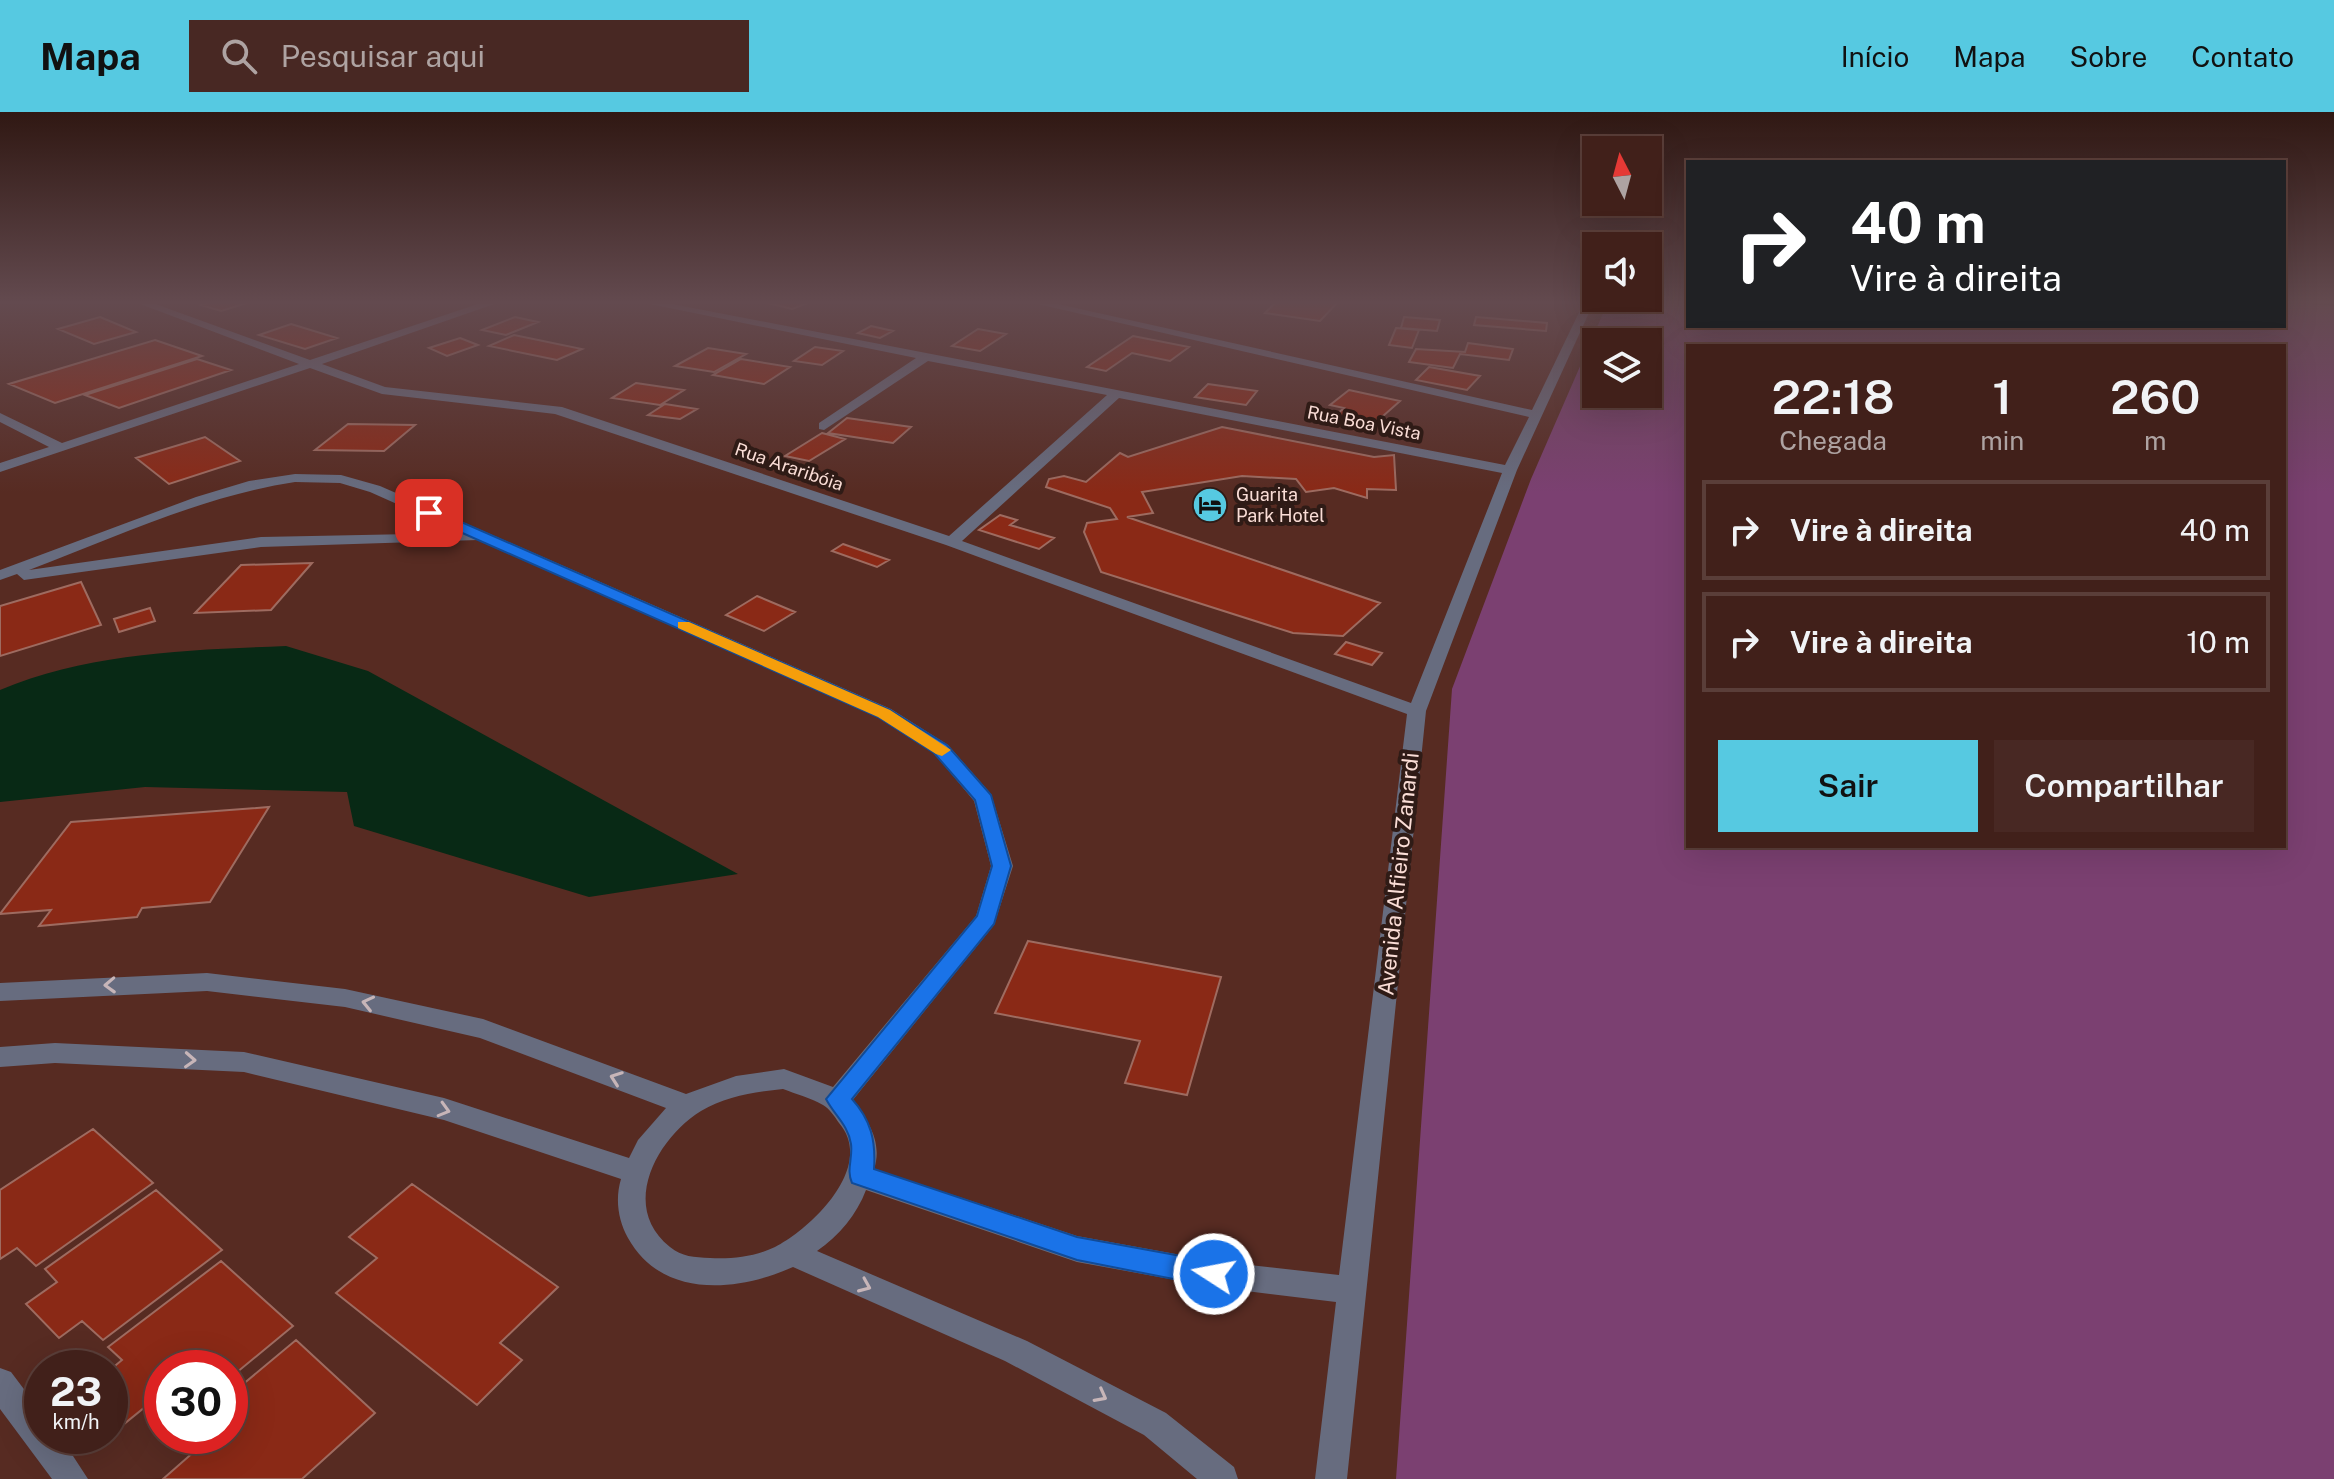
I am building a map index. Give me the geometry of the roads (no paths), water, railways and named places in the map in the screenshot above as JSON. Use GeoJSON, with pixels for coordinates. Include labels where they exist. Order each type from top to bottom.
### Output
{"type":"FeatureCollection","features":[{"type":"Feature","properties":{"kind":"street"},"geometry":{"type":"LineString","coordinates":[[0,468],[310,366]]}},
{"type":"Feature","properties":{"kind":"street","name":"Rua Araribóia"},"geometry":{"type":"LineString","coordinates":[[310,366],[382,390],[421,397],[507,402],[557,410],[951,542],[1417,711]]}},
{"type":"Feature","properties":{"kind":"street"},"geometry":{"type":"LineString","coordinates":[[824,426],[913,366]]}},
{"type":"Feature","properties":{"kind":"street","name":"Rua Boa Vista"},"geometry":{"type":"LineString","coordinates":[[977,366],[1510,470]]}},
{"type":"Feature","properties":{"kind":"street"},"geometry":{"type":"LineString","coordinates":[[1319,366],[1538,415]]}},
{"type":"Feature","properties":{"kind":"street","name":"Avenida Alfieiro Zanardi"},"geometry":{"type":"LineString","coordinates":[[1331,1479],[1417,711],[1510,470],[1560,366]]}},
{"type":"Feature","properties":{"kind":"street"},"geometry":{"type":"LineString","coordinates":[[951,542],[1117,393]]}},
{"type":"Feature","properties":{"kind":"street"},"geometry":{"type":"LineString","coordinates":[[0,417],[60,447]]}},
{"type":"Feature","properties":{"kind":"street"},"geometry":{"type":"LineString","coordinates":[[0,577],[201,500],[249,485],[295,478],[341,479],[375,489],[884,713],[941,749],[984,799],[1002,866],[986,919],[838,1099]]}},
{"type":"Feature","properties":{"kind":"street"},"geometry":{"type":"LineString","coordinates":[[0,577],[261,542],[483,537]]}},
{"type":"Feature","properties":{"kind":"street"},"geometry":{"type":"LineString","coordinates":[[0,992],[207,982],[345,998],[483,1029],[689,1106]]}},
{"type":"Feature","properties":{"kind":"street"},"geometry":{"type":"LineString","coordinates":[[0,1057],[55,1053],[244,1062],[444,1109],[635,1172]]}},
{"type":"Feature","properties":{"kind":"street"},"geometry":{"type":"LineString","coordinates":[[784,1079],[814,1085],[838,1099],[856,1119],[863,1146],[861,1176],[848,1205],[825,1232],[794,1254],[756,1269],[718,1275],[682,1270],[655,1254],[636,1231],[630,1202],[635,1172],[647,1148],[666,1125],[689,1106],[720,1090],[753,1081],[784,1079]]}},
{"type":"Feature","properties":{"kind":"street"},"geometry":{"type":"LineString","coordinates":[[861,1176],[1077,1249],[1214,1274],[1352,1290]]}},
{"type":"Feature","properties":{"kind":"street"},"geometry":{"type":"LineString","coordinates":[[794,1254],[1030,1358],[1155,1424],[1222,1479]]}},
{"type":"Feature","properties":{"kind":"street"},"geometry":{"type":"LineString","coordinates":[[0,1383],[72,1479]]}},
{"type":"Feature","properties":{"kind":"place","name":"Guarita Park Hotel"},"geometry":{"type":"Point","coordinates":[1210,505]}}]}
